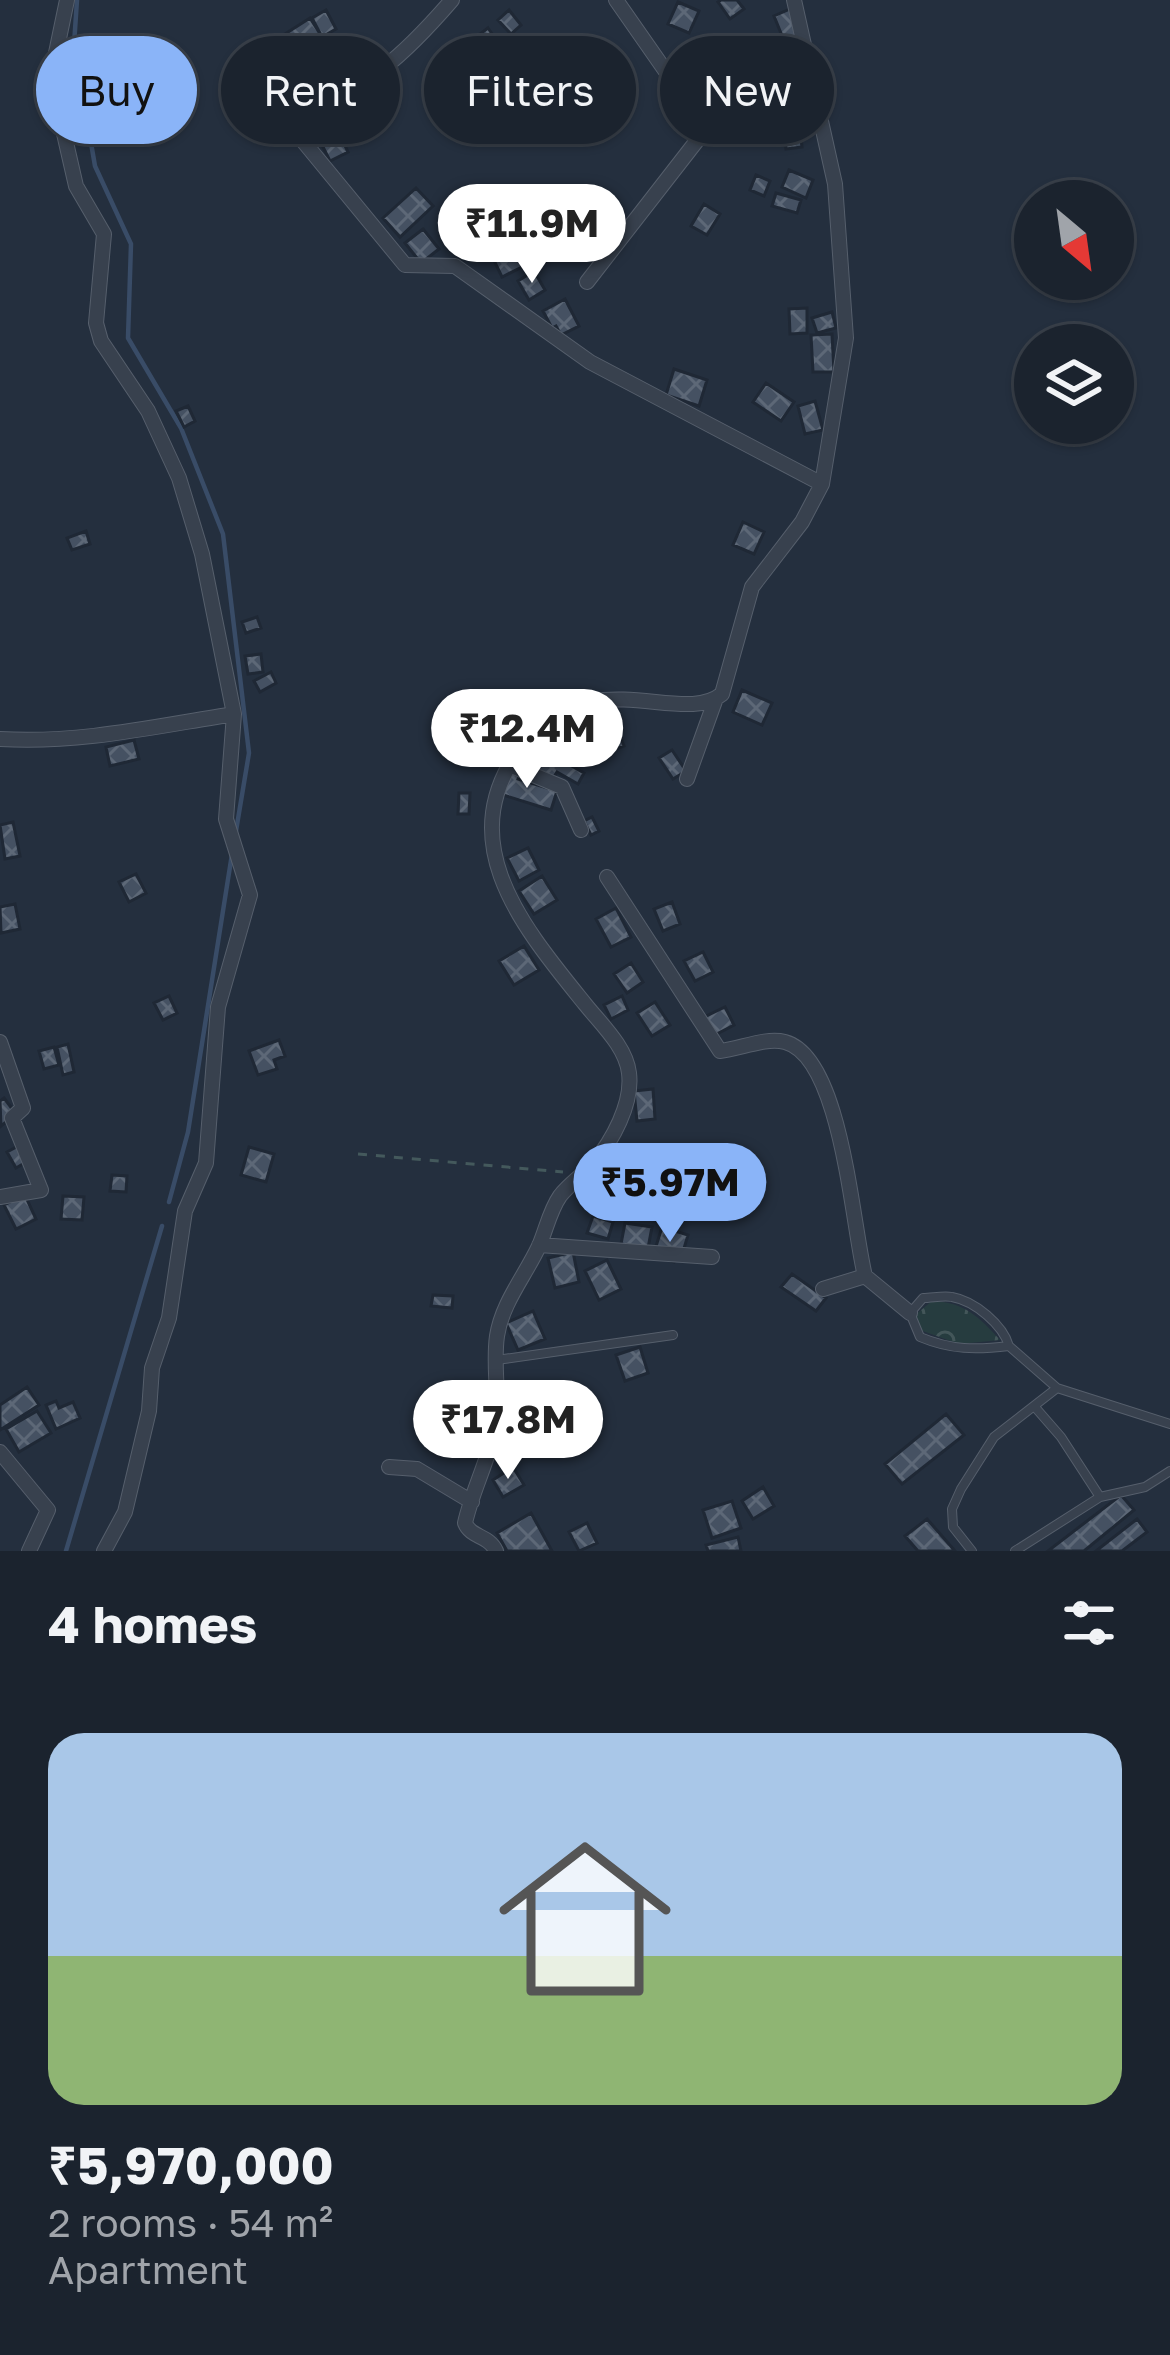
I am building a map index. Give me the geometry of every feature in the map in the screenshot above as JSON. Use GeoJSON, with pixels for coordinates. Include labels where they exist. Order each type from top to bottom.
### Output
{"type":"FeatureCollection","features":[{"type":"Feature","properties":{"kind":"street"},"geometry":{"type":"LineString","coordinates":[[67,0],[51,77],[76,186],[104,234],[95,323],[101,341],[148,411],[179,478],[202,554],[234,714],[226,819],[250,896],[218,1007],[206,1163],[185,1211],[169,1318],[152,1367],[148,1411],[125,1512],[104,1551]]}},
{"type":"Feature","properties":{"kind":"street"},"geometry":{"type":"LineString","coordinates":[[452,0],[404,56],[299,116],[294,130],[405,265],[455,266],[590,362],[822,484]]}},
{"type":"Feature","properties":{"kind":"street"},"geometry":{"type":"LineString","coordinates":[[587,282],[706,129],[616,0]]}},
{"type":"Feature","properties":{"kind":"street"},"geometry":{"type":"LineString","coordinates":[[688,779],[715,700],[726,688],[758,574],[802,522],[822,484],[846,338],[835,184],[794,0]]}},
{"type":"Feature","properties":{"kind":"street"},"geometry":{"type":"LineString","coordinates":[[496,1551],[465,1523],[489,1454],[496,1416],[495,1360],[501,1316],[559,1196],[616,1129],[630,1075],[609,1034],[531,937],[496,868],[492,816],[497,794],[526,741],[579,704],[613,698],[704,704],[715,700]]}},
{"type":"Feature","properties":{"kind":"street"},"geometry":{"type":"LineString","coordinates":[[0,739],[98,736],[234,714]]}},
{"type":"Feature","properties":{"kind":"street"},"geometry":{"type":"LineString","coordinates":[[512,766],[562,787],[581,830]]}},
{"type":"Feature","properties":{"kind":"street"},"geometry":{"type":"LineString","coordinates":[[607,877],[712,1045],[720,1051],[776,1040],[802,1051],[837,1117],[865,1276],[910,1313]]}},
{"type":"Feature","properties":{"kind":"street"},"geometry":{"type":"LineString","coordinates":[[0,1042],[23,1108],[12,1118],[41,1190],[0,1197]]}},
{"type":"Feature","properties":{"kind":"street"},"geometry":{"type":"LineString","coordinates":[[539,1245],[712,1258]]}},
{"type":"Feature","properties":{"kind":"street"},"geometry":{"type":"LineString","coordinates":[[823,1289],[865,1276]]}},
{"type":"Feature","properties":{"kind":"street"},"geometry":{"type":"LineString","coordinates":[[0,1452],[48,1510],[29,1551]]}},
{"type":"Feature","properties":{"kind":"street"},"geometry":{"type":"LineString","coordinates":[[389,1467],[417,1469],[472,1502]]}},
{"type":"Feature","properties":{"kind":"lane"},"geometry":{"type":"LineString","coordinates":[[1009,1346],[944,1347],[920,1337],[910,1313],[923,1298],[954,1297],[984,1312],[1009,1346],[1058,1388],[1170,1424]]}},
{"type":"Feature","properties":{"kind":"lane"},"geometry":{"type":"LineString","coordinates":[[495,1360],[674,1335]]}},
{"type":"Feature","properties":{"kind":"lane"},"geometry":{"type":"LineString","coordinates":[[972,1551],[953,1527],[952,1509],[994,1437],[1058,1388]]}},
{"type":"Feature","properties":{"kind":"lane"},"geometry":{"type":"LineString","coordinates":[[1034,1406],[1061,1437],[1100,1497]]}},
{"type":"Feature","properties":{"kind":"lane"},"geometry":{"type":"LineString","coordinates":[[1015,1551],[1100,1497],[1145,1487],[1170,1471]]}},
{"type":"Feature","properties":{"kind":"path"},"geometry":{"type":"LineString","coordinates":[[358,1154],[583,1173]]}},
{"type":"Feature","properties":{"kind":"green space"},"geometry":{"type":"Polygon","coordinates":[[[932,1301],[970,1312],[1000,1340],[959,1344],[920,1330],[914,1316],[932,1301]]]}},
{"type":"Feature","properties":{"kind":"building"},"geometry":{"type":"Polygon","coordinates":[[[721,0],[737,0],[744,9],[730,19],[721,0]]]}},
{"type":"Feature","properties":{"kind":"building"},"geometry":{"type":"Polygon","coordinates":[[[678,2],[699,11],[689,33],[668,24],[678,2]]]}},
{"type":"Feature","properties":{"kind":"building"},"geometry":{"type":"Polygon","coordinates":[[[790,9],[801,36],[782,36],[774,16],[790,9]]]}},
{"type":"Feature","properties":{"kind":"building"},"geometry":{"type":"Polygon","coordinates":[[[326,10],[336,29],[321,36],[312,18],[326,10]]]}},
{"type":"Feature","properties":{"kind":"building"},"geometry":{"type":"Polygon","coordinates":[[[509,10],[521,25],[511,34],[498,20],[509,10]]]}},
{"type":"Feature","properties":{"kind":"building"},"geometry":{"type":"Polygon","coordinates":[[[310,18],[321,36],[286,36],[310,18]]]}},
{"type":"Feature","properties":{"kind":"building"},"geometry":{"type":"Polygon","coordinates":[[[344,144],[348,152],[330,161],[322,145],[344,144]]]}},
{"type":"Feature","properties":{"kind":"building"},"geometry":{"type":"Polygon","coordinates":[[[789,170],[813,180],[806,198],[782,187],[789,170]]]}},
{"type":"Feature","properties":{"kind":"building"},"geometry":{"type":"Polygon","coordinates":[[[756,175],[770,181],[764,196],[750,190],[756,175]]]}},
{"type":"Feature","properties":{"kind":"building"},"geometry":{"type":"Polygon","coordinates":[[[416,188],[433,206],[400,237],[383,218],[416,188]]]}},
{"type":"Feature","properties":{"kind":"building"},"geometry":{"type":"Polygon","coordinates":[[[776,193],[801,200],[797,213],[772,206],[776,193]]]}},
{"type":"Feature","properties":{"kind":"building"},"geometry":{"type":"Polygon","coordinates":[[[704,204],[720,214],[707,235],[691,226],[704,204]]]}},
{"type":"Feature","properties":{"kind":"building"},"geometry":{"type":"Polygon","coordinates":[[[423,229],[439,249],[421,263],[405,243],[423,229]]]}},
{"type":"Feature","properties":{"kind":"building"},"geometry":{"type":"Polygon","coordinates":[[[512,241],[524,266],[502,277],[490,252],[512,241]]]}},
{"type":"Feature","properties":{"kind":"building"},"geometry":{"type":"Polygon","coordinates":[[[534,271],[545,290],[529,300],[518,281],[534,271]]]}},
{"type":"Feature","properties":{"kind":"building"},"geometry":{"type":"Polygon","coordinates":[[[565,299],[579,326],[561,335],[543,311],[565,299]]]}},
{"type":"Feature","properties":{"kind":"building"},"geometry":{"type":"Polygon","coordinates":[[[807,308],[807,333],[790,334],[789,309],[807,308]]]}},
{"type":"Feature","properties":{"kind":"building"},"geometry":{"type":"Polygon","coordinates":[[[832,312],[836,328],[817,333],[812,318],[832,312]]]}},
{"type":"Feature","properties":{"kind":"building"},"geometry":{"type":"Polygon","coordinates":[[[832,334],[834,372],[813,372],[811,335],[832,334]]]}},
{"type":"Feature","properties":{"kind":"building"},"geometry":{"type":"Polygon","coordinates":[[[674,369],[707,380],[699,406],[666,395],[674,369]]]}},
{"type":"Feature","properties":{"kind":"building"},"geometry":{"type":"Polygon","coordinates":[[[766,383],[794,402],[781,421],[753,402],[766,383]]]}},
{"type":"Feature","properties":{"kind":"building"},"geometry":{"type":"Polygon","coordinates":[[[815,401],[823,430],[805,434],[798,406],[815,401]]]}},
{"type":"Feature","properties":{"kind":"building"},"geometry":{"type":"Polygon","coordinates":[[[188,406],[195,421],[184,427],[176,411],[188,406]]]}},
{"type":"Feature","properties":{"kind":"building"},"geometry":{"type":"Polygon","coordinates":[[[743,522],[764,532],[754,554],[733,545],[743,522]]]}},
{"type":"Feature","properties":{"kind":"building"},"geometry":{"type":"Polygon","coordinates":[[[86,531],[90,544],[72,550],[67,538],[86,531]]]}},
{"type":"Feature","properties":{"kind":"building"},"geometry":{"type":"Polygon","coordinates":[[[257,617],[261,628],[246,633],[242,622],[257,617]]]}},
{"type":"Feature","properties":{"kind":"building"},"geometry":{"type":"Polygon","coordinates":[[[261,654],[263,672],[248,674],[245,656],[261,654]]]}},
{"type":"Feature","properties":{"kind":"building"},"geometry":{"type":"Polygon","coordinates":[[[271,672],[276,683],[260,692],[254,681],[271,672]]]}},
{"type":"Feature","properties":{"kind":"building"},"geometry":{"type":"Polygon","coordinates":[[[742,690],[772,703],[762,725],[733,712],[742,690]]]}},
{"type":"Feature","properties":{"kind":"building"},"geometry":{"type":"Polygon","coordinates":[[[534,695],[545,717],[520,730],[509,708],[534,695]]]}},
{"type":"Feature","properties":{"kind":"building"},"geometry":{"type":"Polygon","coordinates":[[[607,704],[624,746],[603,754],[586,712],[607,704]]]}},
{"type":"Feature","properties":{"kind":"building"},"geometry":{"type":"Polygon","coordinates":[[[134,740],[139,759],[110,766],[106,747],[134,740]]]}},
{"type":"Feature","properties":{"kind":"building"},"geometry":{"type":"Polygon","coordinates":[[[528,741],[584,773],[578,784],[557,772],[550,783],[517,759],[528,741]]]}},
{"type":"Feature","properties":{"kind":"building"},"geometry":{"type":"Polygon","coordinates":[[[672,750],[686,771],[673,779],[659,758],[672,750]]]}},
{"type":"Feature","properties":{"kind":"building"},"geometry":{"type":"Polygon","coordinates":[[[508,769],[520,772],[518,779],[557,791],[551,810],[500,794],[508,769]]]}},
{"type":"Feature","properties":{"kind":"building"},"geometry":{"type":"Polygon","coordinates":[[[459,793],[470,793],[469,814],[458,814],[459,793]]]}},
{"type":"Feature","properties":{"kind":"building"},"geometry":{"type":"Polygon","coordinates":[[[592,817],[599,831],[591,835],[584,821],[592,817]]]}},
{"type":"Feature","properties":{"kind":"building"},"geometry":{"type":"Polygon","coordinates":[[[13,822],[20,856],[5,859],[0,825],[13,822]]]}},
{"type":"Feature","properties":{"kind":"building"},"geometry":{"type":"Polygon","coordinates":[[[528,848],[539,870],[519,881],[507,858],[528,848]]]}},
{"type":"Feature","properties":{"kind":"building"},"geometry":{"type":"Polygon","coordinates":[[[136,874],[146,893],[129,902],[119,882],[136,874]]]}},
{"type":"Feature","properties":{"kind":"building"},"geometry":{"type":"Polygon","coordinates":[[[542,876],[557,900],[534,914],[519,891],[542,876]]]}},
{"type":"Feature","properties":{"kind":"building"},"geometry":{"type":"Polygon","coordinates":[[[672,902],[680,924],[663,931],[654,909],[672,902]]]}},
{"type":"Feature","properties":{"kind":"building"},"geometry":{"type":"Polygon","coordinates":[[[15,904],[20,929],[1,933],[0,907],[15,904]]]}},
{"type":"Feature","properties":{"kind":"building"},"geometry":{"type":"Polygon","coordinates":[[[616,908],[631,937],[611,947],[596,919],[616,908]]]}},
{"type":"Feature","properties":{"kind":"building"},"geometry":{"type":"Polygon","coordinates":[[[524,946],[539,970],[514,985],[499,961],[524,946]]]}},
{"type":"Feature","properties":{"kind":"building"},"geometry":{"type":"Polygon","coordinates":[[[703,952],[713,972],[695,981],[684,961],[703,952]]]}},
{"type":"Feature","properties":{"kind":"building"},"geometry":{"type":"Polygon","coordinates":[[[631,963],[643,982],[627,993],[614,974],[631,963]]]}},
{"type":"Feature","properties":{"kind":"building"},"geometry":{"type":"Polygon","coordinates":[[[169,996],[177,1013],[163,1020],[154,1003],[169,996]]]}},
{"type":"Feature","properties":{"kind":"building"},"geometry":{"type":"Polygon","coordinates":[[[622,996],[628,1010],[611,1019],[604,1005],[622,996]]]}},
{"type":"Feature","properties":{"kind":"building"},"geometry":{"type":"Polygon","coordinates":[[[655,1002],[670,1025],[652,1036],[637,1013],[655,1002]]]}},
{"type":"Feature","properties":{"kind":"building"},"geometry":{"type":"Polygon","coordinates":[[[725,1007],[734,1025],[709,1038],[700,1019],[725,1007]]]}},
{"type":"Feature","properties":{"kind":"building"},"geometry":{"type":"Polygon","coordinates":[[[279,1040],[285,1056],[274,1060],[277,1069],[258,1075],[249,1051],[279,1040]]]}},
{"type":"Feature","properties":{"kind":"building"},"geometry":{"type":"Polygon","coordinates":[[[68,1044],[74,1072],[63,1075],[57,1047],[68,1044]]]}},
{"type":"Feature","properties":{"kind":"building"},"geometry":{"type":"Polygon","coordinates":[[[54,1047],[59,1065],[44,1069],[39,1051],[54,1047]]]}},
{"type":"Feature","properties":{"kind":"building"},"geometry":{"type":"Polygon","coordinates":[[[653,1089],[655,1119],[637,1121],[634,1091],[653,1089]]]}},
{"type":"Feature","properties":{"kind":"building"},"geometry":{"type":"Polygon","coordinates":[[[4,1098],[16,1114],[1,1126],[0,1101],[4,1098]]]}},
{"type":"Feature","properties":{"kind":"building"},"geometry":{"type":"Polygon","coordinates":[[[24,1143],[33,1158],[16,1168],[7,1152],[24,1143]]]}},
{"type":"Feature","properties":{"kind":"building"},"geometry":{"type":"Polygon","coordinates":[[[249,1147],[274,1154],[266,1182],[241,1175],[249,1147]]]}},
{"type":"Feature","properties":{"kind":"building"},"geometry":{"type":"Polygon","coordinates":[[[112,1175],[127,1176],[126,1192],[110,1191],[112,1175]]]}},
{"type":"Feature","properties":{"kind":"building"},"geometry":{"type":"Polygon","coordinates":[[[25,1195],[36,1219],[16,1229],[4,1205],[25,1195]]]}},
{"type":"Feature","properties":{"kind":"building"},"geometry":{"type":"Polygon","coordinates":[[[63,1196],[84,1197],[82,1220],[61,1219],[63,1196]]]}},
{"type":"Feature","properties":{"kind":"building"},"geometry":{"type":"Polygon","coordinates":[[[593,1216],[613,1222],[608,1239],[587,1233],[593,1216]]]}},
{"type":"Feature","properties":{"kind":"building"},"geometry":{"type":"Polygon","coordinates":[[[625,1223],[652,1227],[648,1248],[621,1244],[625,1223]]]}},
{"type":"Feature","properties":{"kind":"building"},"geometry":{"type":"Polygon","coordinates":[[[662,1227],[688,1235],[682,1255],[677,1253],[674,1262],[653,1256],[662,1227]]]}},
{"type":"Feature","properties":{"kind":"building"},"geometry":{"type":"Polygon","coordinates":[[[573,1252],[579,1282],[555,1288],[548,1258],[573,1252]]]}},
{"type":"Feature","properties":{"kind":"building"},"geometry":{"type":"Polygon","coordinates":[[[607,1260],[621,1289],[599,1300],[585,1271],[607,1260]]]}},
{"type":"Feature","properties":{"kind":"building"},"geometry":{"type":"Polygon","coordinates":[[[792,1274],[826,1298],[816,1311],[781,1287],[792,1274]]]}},
{"type":"Feature","properties":{"kind":"building"},"geometry":{"type":"Polygon","coordinates":[[[433,1295],[453,1296],[452,1308],[431,1306],[433,1295]]]}},
{"type":"Feature","properties":{"kind":"building"},"geometry":{"type":"Polygon","coordinates":[[[533,1311],[545,1339],[518,1350],[506,1323],[533,1311]]]}},
{"type":"Feature","properties":{"kind":"building"},"geometry":{"type":"Polygon","coordinates":[[[640,1347],[648,1373],[625,1381],[616,1355],[640,1347]]]}},
{"type":"Feature","properties":{"kind":"building"},"geometry":{"type":"Polygon","coordinates":[[[27,1387],[39,1405],[0,1430],[0,1405],[27,1387]]]}},
{"type":"Feature","properties":{"kind":"building"},"geometry":{"type":"Polygon","coordinates":[[[56,1401],[59,1408],[73,1402],[80,1418],[56,1429],[46,1405],[56,1401]]]}},
{"type":"Feature","properties":{"kind":"building"},"geometry":{"type":"Polygon","coordinates":[[[37,1411],[51,1433],[19,1452],[6,1429],[37,1411]]]}},
{"type":"Feature","properties":{"kind":"building"},"geometry":{"type":"Polygon","coordinates":[[[946,1414],[964,1435],[902,1484],[885,1464],[946,1414]]]}},
{"type":"Feature","properties":{"kind":"building"},"geometry":{"type":"Polygon","coordinates":[[[513,1467],[524,1485],[503,1497],[493,1480],[513,1467]]]}},
{"type":"Feature","properties":{"kind":"building"},"geometry":{"type":"Polygon","coordinates":[[[763,1487],[774,1506],[753,1519],[742,1501],[763,1487]]]}},
{"type":"Feature","properties":{"kind":"building"},"geometry":{"type":"Polygon","coordinates":[[[1121,1495],[1134,1510],[1084,1551],[1048,1551],[1121,1495]]]}},
{"type":"Feature","properties":{"kind":"building"},"geometry":{"type":"Polygon","coordinates":[[[732,1501],[741,1528],[712,1538],[703,1510],[732,1501]]]}},
{"type":"Feature","properties":{"kind":"building"},"geometry":{"type":"Polygon","coordinates":[[[531,1513],[552,1551],[507,1551],[497,1533],[531,1513]]]}},
{"type":"Feature","properties":{"kind":"building"},"geometry":{"type":"Polygon","coordinates":[[[927,1519],[955,1551],[918,1551],[905,1536],[927,1519]]]}},
{"type":"Feature","properties":{"kind":"building"},"geometry":{"type":"Polygon","coordinates":[[[1137,1519],[1147,1532],[1122,1551],[1096,1551],[1137,1519]]]}},
{"type":"Feature","properties":{"kind":"building"},"geometry":{"type":"Polygon","coordinates":[[[587,1523],[597,1543],[579,1551],[569,1532],[587,1523]]]}},
{"type":"Feature","properties":{"kind":"building"},"geometry":{"type":"Polygon","coordinates":[[[738,1537],[741,1551],[708,1551],[706,1545],[738,1537]]]}},
{"type":"Feature","properties":{"kind":"waterway"},"geometry":{"type":"LineString","coordinates":[[77,0],[74,45],[95,166],[131,244],[128,338],[181,428],[223,534],[249,753],[236,831]]}},
{"type":"Feature","properties":{"kind":"waterway"},"geometry":{"type":"LineString","coordinates":[[169,1202],[188,1132],[232,854]]}},
{"type":"Feature","properties":{"kind":"waterway"},"geometry":{"type":"LineString","coordinates":[[66,1551],[162,1226]]}}]}
